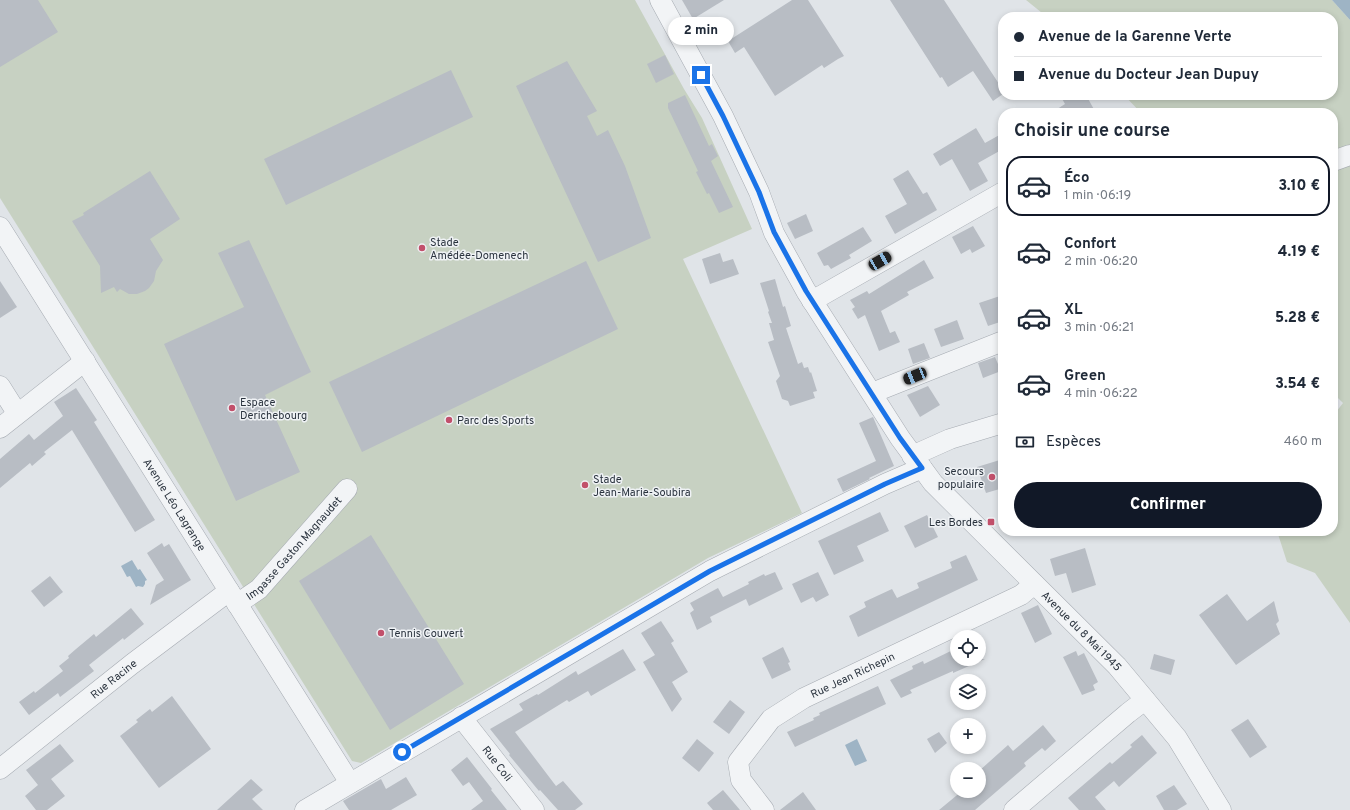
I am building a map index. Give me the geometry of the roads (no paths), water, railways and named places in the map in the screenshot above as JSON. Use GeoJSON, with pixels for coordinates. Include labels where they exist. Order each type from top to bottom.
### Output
{"type":"FeatureCollection","features":[{"type":"Feature","properties":{"kind":"street","name":"Avenue du 8 Mai 1945"},"geometry":{"type":"LineString","coordinates":[[660,0],[723,116],[759,192],[774,232],[812,301],[917,462],[933,483],[1117,666],[1177,738],[1221,810]]}},
{"type":"Feature","properties":{"kind":"street"},"geometry":{"type":"LineString","coordinates":[[1338,159],[1350,155]]}},
{"type":"Feature","properties":{"kind":"street"},"geometry":{"type":"LineString","coordinates":[[812,301],[998,195]]}},
{"type":"Feature","properties":{"kind":"street","name":"Avenue Léo Lagrange"},"geometry":{"type":"LineString","coordinates":[[0,226],[350,783]]}},
{"type":"Feature","properties":{"kind":"street"},"geometry":{"type":"LineString","coordinates":[[872,393],[998,343]]}},
{"type":"Feature","properties":{"kind":"street"},"geometry":{"type":"LineString","coordinates":[[0,428],[17,413],[85,361]]}},
{"type":"Feature","properties":{"kind":"street"},"geometry":{"type":"LineString","coordinates":[[0,386],[17,413]]}},
{"type":"Feature","properties":{"kind":"street"},"geometry":{"type":"LineString","coordinates":[[305,810],[710,571],[885,484],[950,439],[998,425]]}},
{"type":"Feature","properties":{"kind":"street","name":"Impasse Gaston Magnaudet"},"geometry":{"type":"LineString","coordinates":[[233,597],[259,589],[347,489]]}},
{"type":"Feature","properties":{"kind":"street","name":"Rue Jean Richepin"},"geometry":{"type":"LineString","coordinates":[[764,810],[741,780],[738,762],[770,719],[804,698],[1021,595],[1034,584]]}},
{"type":"Feature","properties":{"kind":"street","name":"Rue Racine"},"geometry":{"type":"LineString","coordinates":[[0,769],[132,664],[233,597]]}},
{"type":"Feature","properties":{"kind":"street"},"geometry":{"type":"LineString","coordinates":[[1014,810],[1145,700]]}},
{"type":"Feature","properties":{"kind":"street","name":"Rue Coli"},"geometry":{"type":"LineString","coordinates":[[462,717],[534,810]]}},
{"type":"Feature","properties":{"kind":"water"},"geometry":{"type":"Polygon","coordinates":[[[1332,0],[1350,0],[1350,20],[1332,0]]]}},
{"type":"Feature","properties":{"kind":"water"},"geometry":{"type":"Polygon","coordinates":[[[132,560],[147,580],[145,581],[143,587],[136,587],[130,576],[127,577],[121,566],[132,560]]]}},
{"type":"Feature","properties":{"kind":"water"},"geometry":{"type":"Polygon","coordinates":[[[857,739],[867,761],[855,766],[845,745],[857,739]]]}},
{"type":"Feature","properties":{"kind":"place","name":"Stade Amédée-Domenech"},"geometry":{"type":"Point","coordinates":[422,248]}},
{"type":"Feature","properties":{"kind":"place","name":"Espace Derichebourg"},"geometry":{"type":"Point","coordinates":[232,408]}},
{"type":"Feature","properties":{"kind":"place","name":"Parc des Sports"},"geometry":{"type":"Point","coordinates":[449,420]}},
{"type":"Feature","properties":{"kind":"place","name":"Secours populaire"},"geometry":{"type":"Point","coordinates":[992,477]}},
{"type":"Feature","properties":{"kind":"place","name":"Stade Jean-Marie-Soubira"},"geometry":{"type":"Point","coordinates":[585,485]}},
{"type":"Feature","properties":{"kind":"place","name":"Les Bordes"},"geometry":{"type":"Point","coordinates":[991,522]}},
{"type":"Feature","properties":{"kind":"place","name":"Tennis Couvert"},"geometry":{"type":"Point","coordinates":[381,633]}}]}
